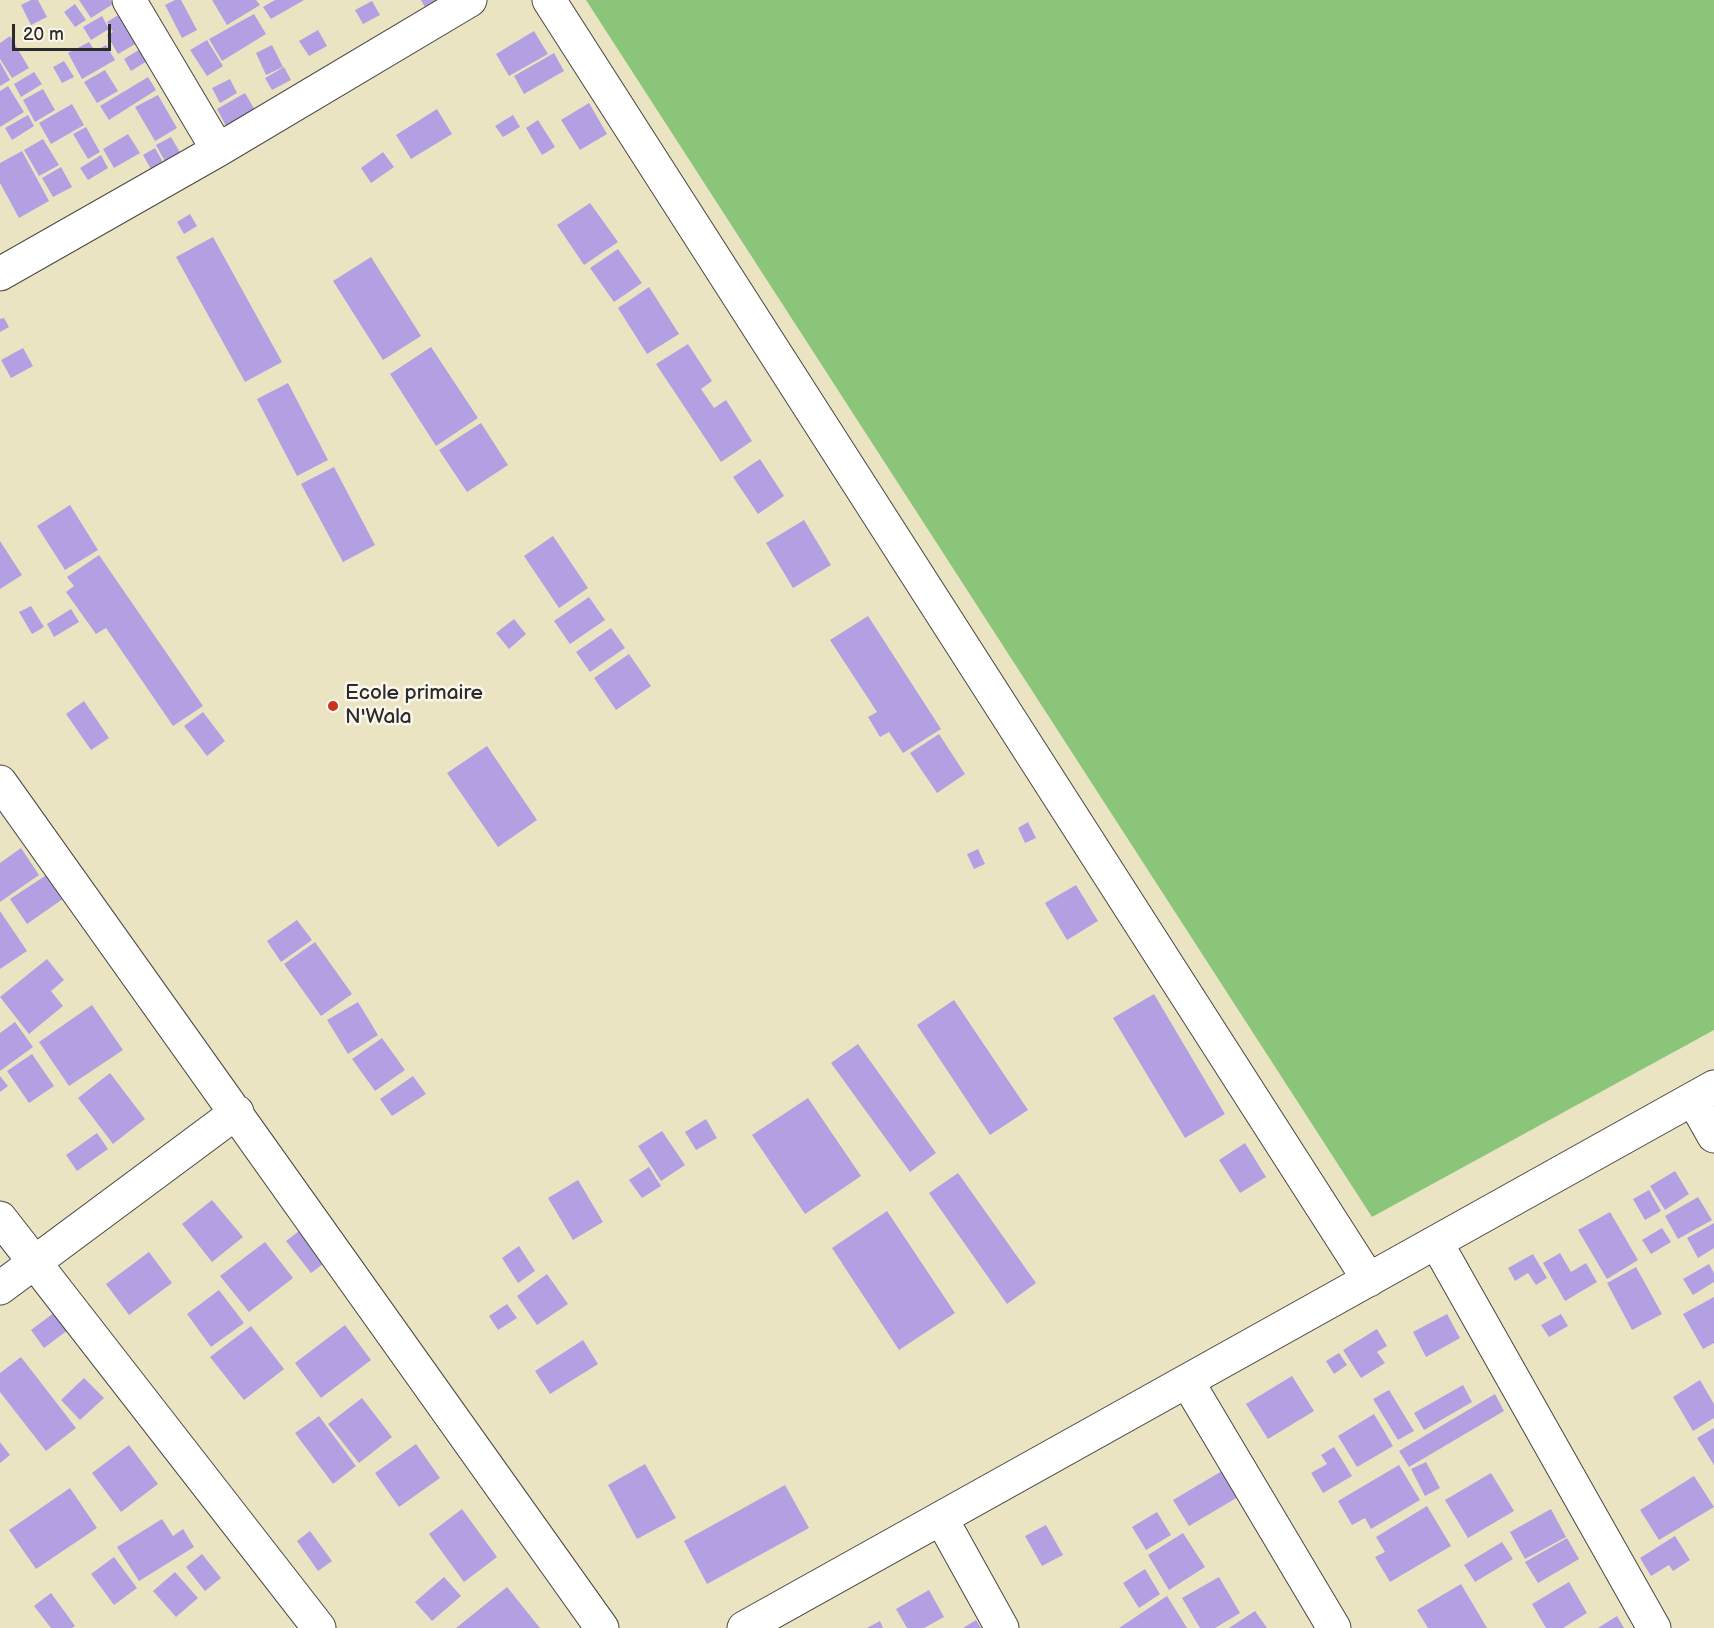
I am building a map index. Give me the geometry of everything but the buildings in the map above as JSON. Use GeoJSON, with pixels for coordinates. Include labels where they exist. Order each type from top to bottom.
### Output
{"type":"FeatureCollection","features":[{"type":"Feature","properties":{"kind":"street"},"geometry":{"type":"LineString","coordinates":[[129,0],[218,150]]}},
{"type":"Feature","properties":{"kind":"street"},"geometry":{"type":"LineString","coordinates":[[0,274],[218,150],[470,0]]}},
{"type":"Feature","properties":{"kind":"street"},"geometry":{"type":"LineString","coordinates":[[549,0],[1369,1280]]}},
{"type":"Feature","properties":{"kind":"street"},"geometry":{"type":"LineString","coordinates":[[0,782],[602,1628]]}},
{"type":"Feature","properties":{"kind":"street"},"geometry":{"type":"LineString","coordinates":[[744,1628],[1703,1093],[1714,1136]]}},
{"type":"Feature","properties":{"kind":"street"},"geometry":{"type":"LineString","coordinates":[[0,1288],[237,1112]]}},
{"type":"Feature","properties":{"kind":"street"},"geometry":{"type":"LineString","coordinates":[[0,1218],[319,1628]]}},
{"type":"Feature","properties":{"kind":"street"},"geometry":{"type":"LineString","coordinates":[[1436,1242],[1654,1628]]}},
{"type":"Feature","properties":{"kind":"street"},"geometry":{"type":"LineString","coordinates":[[1187,1381],[1334,1628]]}},
{"type":"Feature","properties":{"kind":"street"},"geometry":{"type":"LineString","coordinates":[[941,1518],[1002,1628]]}},
{"type":"Feature","properties":{"kind":"green space"},"geometry":{"type":"Polygon","coordinates":[[[586,0],[1714,0],[1714,1030],[1372,1217],[586,0]]]}},
{"type":"Feature","properties":{"kind":"place","name":"Ecole primaire N'Wala"},"geometry":{"type":"Point","coordinates":[333,706]}}]}
